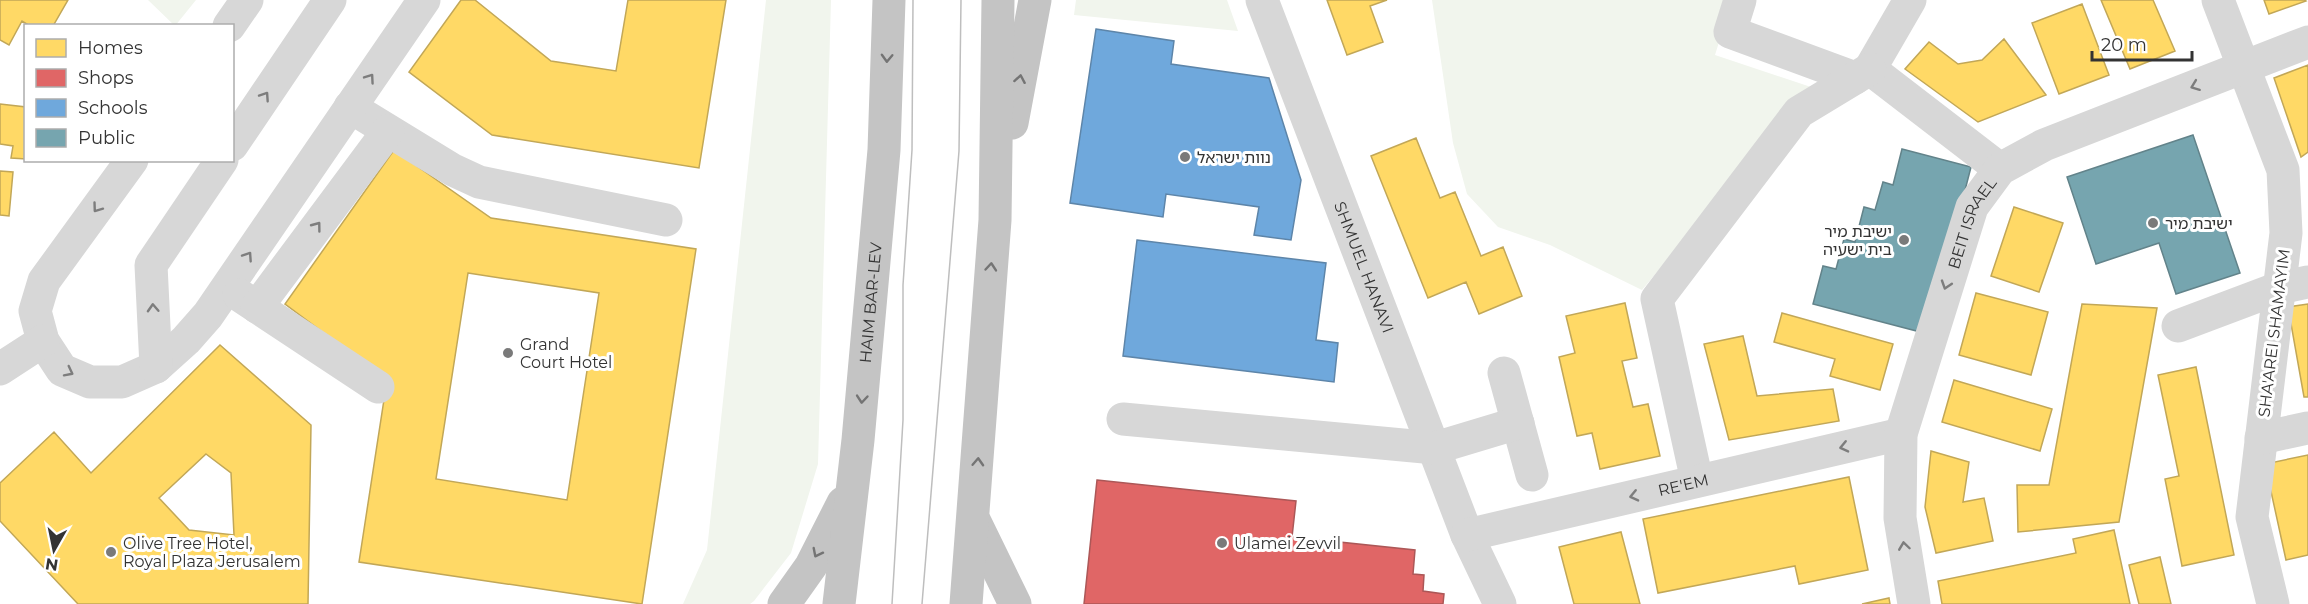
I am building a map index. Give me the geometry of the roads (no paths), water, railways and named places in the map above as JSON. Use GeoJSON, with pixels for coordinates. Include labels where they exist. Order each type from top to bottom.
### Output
{"type":"FeatureCollection","features":[{"type":"Feature","properties":{"kind":"highway","name":"HAIM BAR-LEV"},"geometry":{"type":"LineString","coordinates":[[839,604],[853,482],[884,150],[889,0]]}},
{"type":"Feature","properties":{"kind":"highway"},"geometry":{"type":"LineString","coordinates":[[966,604],[975,520],[995,220],[998,0]]}},
{"type":"Feature","properties":{"kind":"highway"},"geometry":{"type":"LineString","coordinates":[[995,220],[1035,0]]}},
{"type":"Feature","properties":{"kind":"highway"},"geometry":{"type":"LineString","coordinates":[[784,604],[811,566],[853,482]]}},
{"type":"Feature","properties":{"kind":"highway"},"geometry":{"type":"LineString","coordinates":[[975,520],[1015,604]]}},
{"type":"Feature","properties":{"kind":"street"},"geometry":{"type":"LineString","coordinates":[[230,24],[247,0]]}},
{"type":"Feature","properties":{"kind":"street"},"geometry":{"type":"LineString","coordinates":[[234,142],[330,0]]}},
{"type":"Feature","properties":{"kind":"street"},"geometry":{"type":"LineString","coordinates":[[131,162],[44,282],[35,311],[43,341],[62,370],[90,382],[122,382],[156,367],[186,340],[227,286],[424,0]]}},
{"type":"Feature","properties":{"kind":"street","name":"SHMUEL HANAVI"},"geometry":{"type":"LineString","coordinates":[[1262,0],[1467,535],[1500,604]]}},
{"type":"Feature","properties":{"kind":"street"},"geometry":{"type":"LineString","coordinates":[[1740,0],[1730,33],[1862,73],[2000,169]]}},
{"type":"Feature","properties":{"kind":"street"},"geometry":{"type":"LineString","coordinates":[[1697,481],[1657,299],[1799,112],[1862,73],[1910,0]]}},
{"type":"Feature","properties":{"kind":"street","name":"SHA'AREI SHAMAYIM"},"geometry":{"type":"LineString","coordinates":[[2218,0],[2283,170],[2297,191],[2286,232],[2294,285],[2261,438],[2252,518],[2273,604]]}},
{"type":"Feature","properties":{"kind":"street","name":"BEIT ISRAEL"},"geometry":{"type":"LineString","coordinates":[[1914,604],[1900,518],[1901,434],[1971,207],[2000,169],[2044,145],[2308,42]]}},
{"type":"Feature","properties":{"kind":"street"},"geometry":{"type":"LineString","coordinates":[[350,107],[453,170],[479,182],[666,220]]}},
{"type":"Feature","properties":{"kind":"street"},"geometry":{"type":"LineString","coordinates":[[257,307],[388,131]]}},
{"type":"Feature","properties":{"kind":"street"},"geometry":{"type":"LineString","coordinates":[[156,367],[151,265],[221,162]]}},
{"type":"Feature","properties":{"kind":"street"},"geometry":{"type":"LineString","coordinates":[[2178,326],[2294,285]]}},
{"type":"Feature","properties":{"kind":"street"},"geometry":{"type":"LineString","coordinates":[[227,286],[378,387]]}},
{"type":"Feature","properties":{"kind":"street"},"geometry":{"type":"LineString","coordinates":[[0,369],[43,341]]}},
{"type":"Feature","properties":{"kind":"street"},"geometry":{"type":"LineString","coordinates":[[1504,373],[1532,474]]}},
{"type":"Feature","properties":{"kind":"street"},"geometry":{"type":"LineString","coordinates":[[1123,419],[1435,448],[1518,423]]}},
{"type":"Feature","properties":{"kind":"street"},"geometry":{"type":"LineString","coordinates":[[2261,438],[2308,428]]}},
{"type":"Feature","properties":{"kind":"street","name":"RE'EM"},"geometry":{"type":"LineString","coordinates":[[1467,535],[1901,434]]}},
{"type":"Feature","properties":{"kind":"street","name":"SHMUEL HANAVI"},"geometry":{"type":"LineString","coordinates":[[1467,535],[1476,604]]}},
{"type":"Feature","properties":{"kind":"tram line"},"geometry":{"type":"LineString","coordinates":[[892,604],[903,420],[903,285],[912,150],[913,0]]}},
{"type":"Feature","properties":{"kind":"tram line"},"geometry":{"type":"LineString","coordinates":[[922,604],[959,151],[961,0]]}},
{"type":"Feature","properties":{"kind":"place","name":"נוות ישראל"},"geometry":{"type":"Point","coordinates":[1185,157]}},
{"type":"Feature","properties":{"kind":"place","name":"ישיבת מיר"},"geometry":{"type":"Point","coordinates":[2153,223]}},
{"type":"Feature","properties":{"kind":"place","name":"ישיבת מיר בית ישעיה"},"geometry":{"type":"Point","coordinates":[1904,240]}},
{"type":"Feature","properties":{"kind":"place","name":"Grand Court Hotel"},"geometry":{"type":"Point","coordinates":[508,353]}},
{"type":"Feature","properties":{"kind":"place","name":"Ulamei Zevvil"},"geometry":{"type":"Point","coordinates":[1222,543]}},
{"type":"Feature","properties":{"kind":"place","name":"Olive Tree Hotel, Royal Plaza Jerusalem"},"geometry":{"type":"Point","coordinates":[111,552]}}]}
